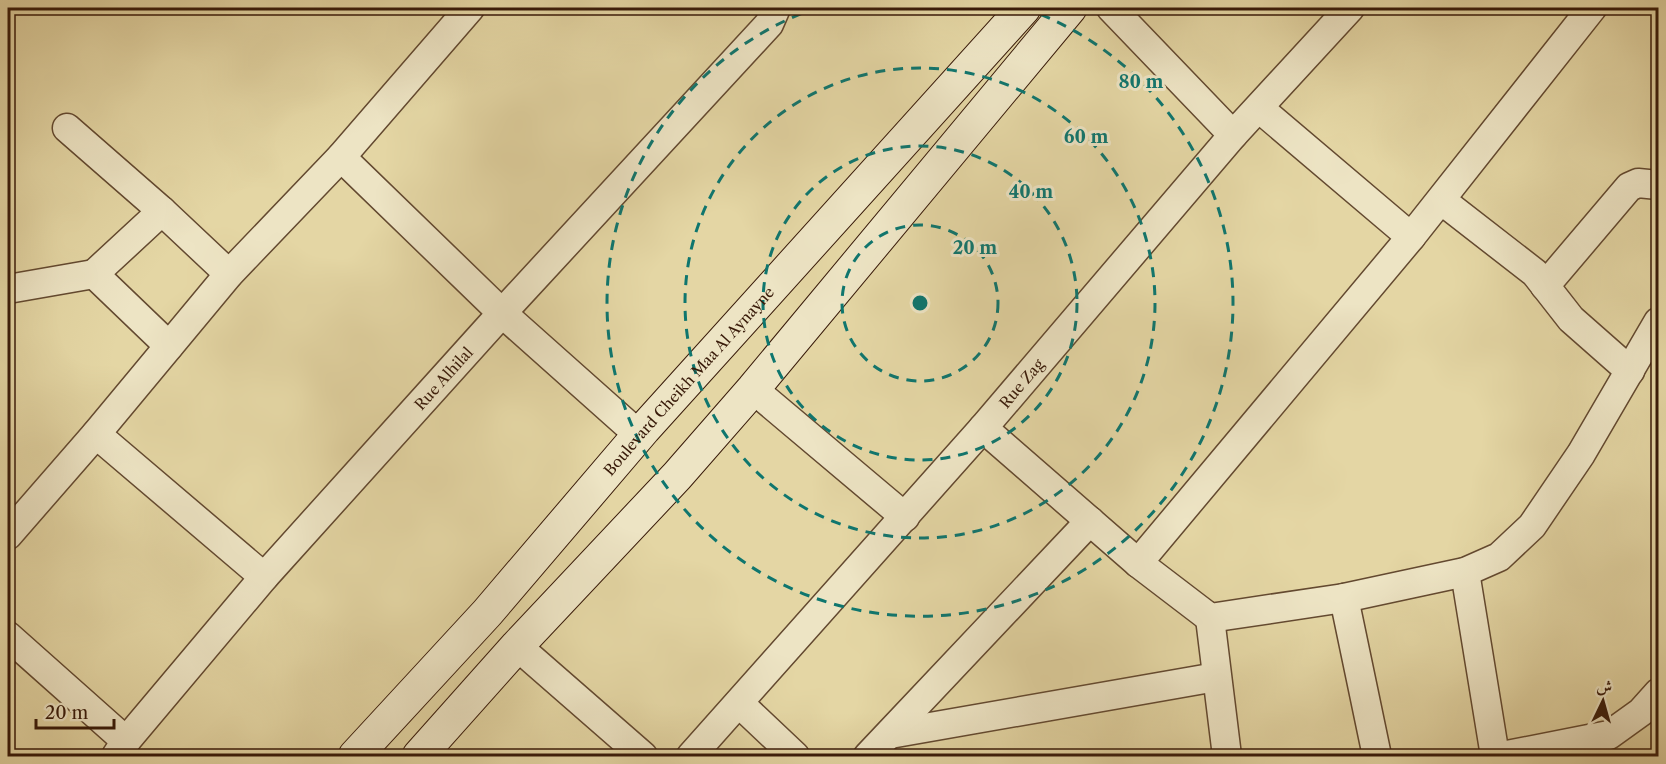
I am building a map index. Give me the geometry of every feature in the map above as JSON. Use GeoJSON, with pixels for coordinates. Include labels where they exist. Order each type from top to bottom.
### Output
{"type":"FeatureCollection","features":[{"type":"Feature","properties":{"kind":"main road","name":"Boulevard Cheikh Maa Al Aynayne"},"geometry":{"type":"LineString","coordinates":[[355,756],[487,613],[639,435],[1024,8]]}},
{"type":"Feature","properties":{"kind":"main road"},"geometry":{"type":"LineString","coordinates":[[419,756],[517,646],[677,476],[753,389],[1070,8]]}},
{"type":"Feature","properties":{"kind":"street"},"geometry":{"type":"LineString","coordinates":[[8,535],[96,434],[229,274],[340,157],[470,8]]}},
{"type":"Feature","properties":{"kind":"street","name":"Rue Alhilal"},"geometry":{"type":"LineString","coordinates":[[121,748],[264,577],[502,313],[769,24],[776,8]]}},
{"type":"Feature","properties":{"kind":"street"},"geometry":{"type":"LineString","coordinates":[[1111,8],[1233,135]]}},
{"type":"Feature","properties":{"kind":"street","name":"Rue Zag"},"geometry":{"type":"LineString","coordinates":[[691,756],[984,428],[1233,135],[1350,8]]}},
{"type":"Feature","properties":{"kind":"street"},"geometry":{"type":"LineString","coordinates":[[1138,563],[1411,237],[1592,8]]}},
{"type":"Feature","properties":{"kind":"street"},"geometry":{"type":"LineString","coordinates":[[1259,108],[1411,237]]}},
{"type":"Feature","properties":{"kind":"street"},"geometry":{"type":"LineString","coordinates":[[68,128],[229,274]]}},
{"type":"Feature","properties":{"kind":"street"},"geometry":{"type":"LineString","coordinates":[[340,157],[502,313],[639,435]]}},
{"type":"Feature","properties":{"kind":"street"},"geometry":{"type":"LineString","coordinates":[[1545,286],[1629,187],[1638,183],[1659,185]]}},
{"type":"Feature","properties":{"kind":"street"},"geometry":{"type":"LineString","coordinates":[[1441,200],[1535,273],[1571,319],[1630,371]]}},
{"type":"Feature","properties":{"kind":"street"},"geometry":{"type":"LineString","coordinates":[[8,289],[94,274],[162,211]]}},
{"type":"Feature","properties":{"kind":"street"},"geometry":{"type":"LineString","coordinates":[[94,274],[169,346]]}},
{"type":"Feature","properties":{"kind":"street"},"geometry":{"type":"LineString","coordinates":[[984,428],[1138,563],[1210,618],[1344,598],[1465,572],[1499,557],[1532,526],[1581,454],[1659,322]]}},
{"type":"Feature","properties":{"kind":"street"},"geometry":{"type":"LineString","coordinates":[[753,389],[905,517]]}},
{"type":"Feature","properties":{"kind":"street"},"geometry":{"type":"LineString","coordinates":[[96,434],[264,577]]}},
{"type":"Feature","properties":{"kind":"street"},"geometry":{"type":"LineString","coordinates":[[868,756],[1090,521]]}},
{"type":"Feature","properties":{"kind":"street"},"geometry":{"type":"LineString","coordinates":[[1465,572],[1495,756]]}},
{"type":"Feature","properties":{"kind":"street"},"geometry":{"type":"LineString","coordinates":[[1344,598],[1377,756]]}},
{"type":"Feature","properties":{"kind":"street"},"geometry":{"type":"LineString","coordinates":[[1210,618],[1227,756]]}},
{"type":"Feature","properties":{"kind":"street"},"geometry":{"type":"LineString","coordinates":[[8,636],[121,748]]}},
{"type":"Feature","properties":{"kind":"street"},"geometry":{"type":"LineString","coordinates":[[517,646],[643,756]]}},
{"type":"Feature","properties":{"kind":"street"},"geometry":{"type":"LineString","coordinates":[[890,734],[1216,677]]}},
{"type":"Feature","properties":{"kind":"street"},"geometry":{"type":"LineString","coordinates":[[1502,756],[1609,735],[1641,712],[1659,693]]}},
{"type":"Feature","properties":{"kind":"street"},"geometry":{"type":"LineString","coordinates":[[739,703],[795,756]]}}]}
